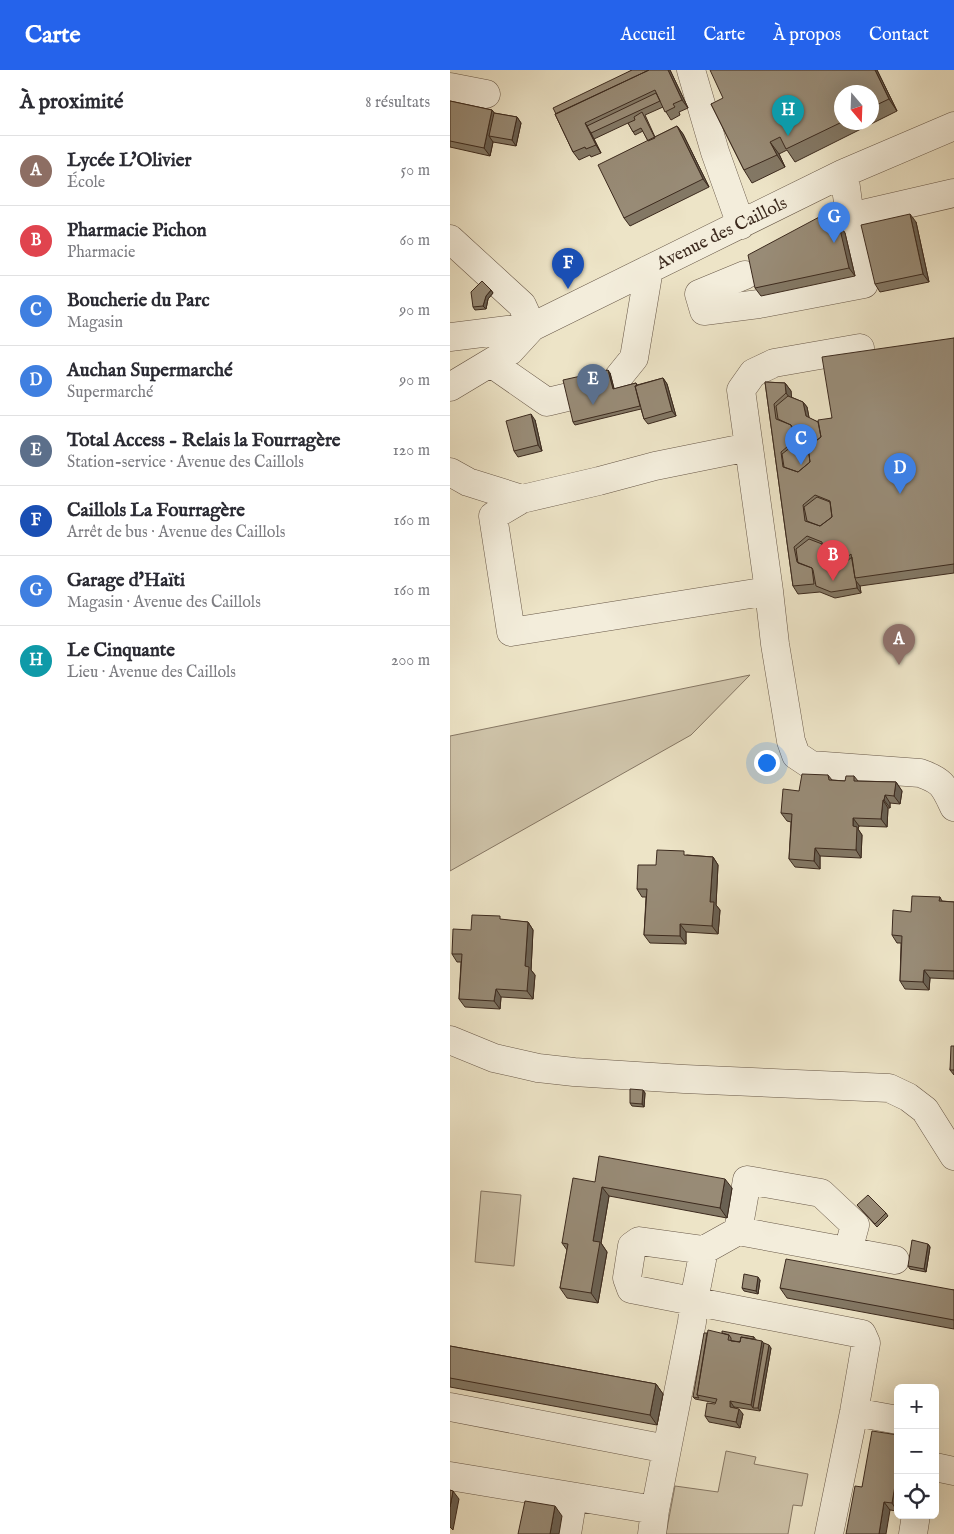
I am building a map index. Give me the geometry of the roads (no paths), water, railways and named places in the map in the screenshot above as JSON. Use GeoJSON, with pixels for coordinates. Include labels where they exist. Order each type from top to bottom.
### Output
{"type":"FeatureCollection","features":[{"type":"Feature","properties":{"kind":"street"},"geometry":{"type":"LineString","coordinates":[[691,70],[715,152],[741,225]]}},
{"type":"Feature","properties":{"kind":"street"},"geometry":{"type":"LineString","coordinates":[[450,87],[486,94]]}},
{"type":"Feature","properties":{"kind":"street","name":"Avenue des Caillols"},"geometry":{"type":"LineString","coordinates":[[450,337],[532,327],[844,173],[954,126]]}},
{"type":"Feature","properties":{"kind":"street","name":"Avenue des Caillols"},"geometry":{"type":"LineString","coordinates":[[913,142],[949,141],[954,143]]}},
{"type":"Feature","properties":{"kind":"street"},"geometry":{"type":"LineString","coordinates":[[745,275],[699,294],[704,311],[759,304],[864,284],[850,217],[844,173]]}},
{"type":"Feature","properties":{"kind":"street"},"geometry":{"type":"LineString","coordinates":[[850,217],[954,193]]}},
{"type":"Feature","properties":{"kind":"street"},"geometry":{"type":"LineString","coordinates":[[450,239],[522,305],[532,327]]}},
{"type":"Feature","properties":{"kind":"street"},"geometry":{"type":"LineString","coordinates":[[613,384],[634,358],[649,270]]}},
{"type":"Feature","properties":{"kind":"street","name":"Avenue des Caillols"},"geometry":{"type":"LineString","coordinates":[[450,387],[510,351],[532,327]]}},
{"type":"Feature","properties":{"kind":"street"},"geometry":{"type":"LineString","coordinates":[[860,348],[774,364],[753,373],[741,390],[775,644],[791,741],[796,755],[810,765],[920,773],[935,778],[945,788],[954,806]]}},
{"type":"Feature","properties":{"kind":"street"},"geometry":{"type":"LineString","coordinates":[[491,363],[547,402],[568,396]]}},
{"type":"Feature","properties":{"kind":"street"},"geometry":{"type":"LineString","coordinates":[[493,516],[522,499],[656,466],[749,447]]}},
{"type":"Feature","properties":{"kind":"street"},"geometry":{"type":"LineString","coordinates":[[455,474],[522,499]]}},
{"type":"Feature","properties":{"kind":"street"},"geometry":{"type":"LineString","coordinates":[[455,474],[493,516],[511,632],[769,591]]}},
{"type":"Feature","properties":{"kind":"street"},"geometry":{"type":"LineString","coordinates":[[450,1040],[494,1058],[538,1068],[574,1072],[889,1088],[908,1097],[925,1110],[951,1147]]}},
{"type":"Feature","properties":{"kind":"street"},"geometry":{"type":"LineString","coordinates":[[738,1231],[747,1180],[821,1193],[855,1225],[848,1251]]}},
{"type":"Feature","properties":{"kind":"street"},"geometry":{"type":"LineString","coordinates":[[830,1534],[866,1343],[862,1334],[631,1289],[627,1278],[632,1246],[639,1241],[704,1250],[738,1231],[895,1260]]}},
{"type":"Feature","properties":{"kind":"street"},"geometry":{"type":"LineString","coordinates":[[450,1476],[573,1496],[654,1522],[704,1250]]}},
{"type":"Feature","properties":{"kind":"street"},"geometry":{"type":"LineString","coordinates":[[450,1407],[667,1449]]}},
{"type":"Feature","properties":{"kind":"street"},"geometry":{"type":"LineString","coordinates":[[854,1412],[894,1419]]}},
{"type":"Feature","properties":{"kind":"street"},"geometry":{"type":"LineString","coordinates":[[939,1468],[954,1471]]}},
{"type":"Feature","properties":{"kind":"street"},"geometry":{"type":"LineString","coordinates":[[567,1534],[573,1496]]}},
{"type":"Feature","properties":{"kind":"street"},"geometry":{"type":"LineString","coordinates":[[913,1534],[915,1519]]}},
{"type":"Feature","properties":{"kind":"place","name":"Le Cinquante"},"geometry":{"type":"Point","coordinates":[788,136]}},
{"type":"Feature","properties":{"kind":"place","name":"Garage d'Haïti"},"geometry":{"type":"Point","coordinates":[834,243]}},
{"type":"Feature","properties":{"kind":"place","name":"Caillols La Fourragère"},"geometry":{"type":"Point","coordinates":[568,289]}},
{"type":"Feature","properties":{"kind":"place","name":"Total Access - Relais la Fourragère"},"geometry":{"type":"Point","coordinates":[593,405]}},
{"type":"Feature","properties":{"kind":"place","name":"Boucherie du Parc"},"geometry":{"type":"Point","coordinates":[801,465]}},
{"type":"Feature","properties":{"kind":"place","name":"Auchan Supermarché"},"geometry":{"type":"Point","coordinates":[900,494]}},
{"type":"Feature","properties":{"kind":"place","name":"Pharmacie Pichon"},"geometry":{"type":"Point","coordinates":[833,581]}},
{"type":"Feature","properties":{"kind":"place","name":"Lycée L'Olivier"},"geometry":{"type":"Point","coordinates":[899,665]}}]}
